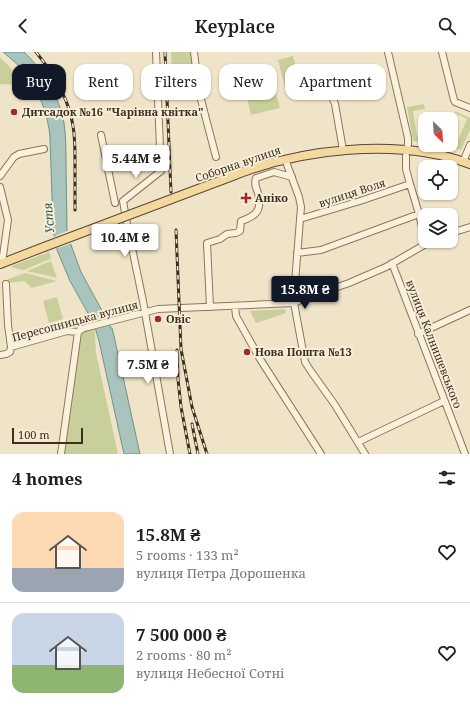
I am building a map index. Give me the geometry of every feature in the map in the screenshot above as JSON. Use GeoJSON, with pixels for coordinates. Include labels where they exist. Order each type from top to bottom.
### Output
{"type":"FeatureCollection","features":[{"type":"Feature","properties":{"kind":"main road","name":"Соборна вулиця"},"geometry":{"type":"LineString","coordinates":[[1,263],[246,171],[285,159],[309,154],[343,150],[385,149],[407,153],[438,155],[467,163]]}},
{"type":"Feature","properties":{"kind":"street"},"geometry":{"type":"LineString","coordinates":[[156,52],[161,172],[123,201],[143,301],[170,454]]}},
{"type":"Feature","properties":{"kind":"street"},"geometry":{"type":"LineString","coordinates":[[194,52],[199,92],[216,157]]}},
{"type":"Feature","properties":{"kind":"street"},"geometry":{"type":"LineString","coordinates":[[388,52],[408,138],[406,169],[418,211]]}},
{"type":"Feature","properties":{"kind":"street"},"geometry":{"type":"LineString","coordinates":[[442,52],[454,100],[455,102],[470,108]]}},
{"type":"Feature","properties":{"kind":"street"},"geometry":{"type":"LineString","coordinates":[[333,100],[343,150]]}},
{"type":"Feature","properties":{"kind":"street"},"geometry":{"type":"LineString","coordinates":[[101,134],[115,203]]}},
{"type":"Feature","properties":{"kind":"street"},"geometry":{"type":"LineString","coordinates":[[467,163],[470,145]]}},
{"type":"Feature","properties":{"kind":"street"},"geometry":{"type":"LineString","coordinates":[[0,176],[14,157],[19,154],[44,149]]}},
{"type":"Feature","properties":{"kind":"street"},"geometry":{"type":"LineString","coordinates":[[285,159],[299,197],[301,208],[294,303],[305,362],[335,405],[366,454]]}},
{"type":"Feature","properties":{"kind":"street"},"geometry":{"type":"LineString","coordinates":[[210,307],[207,243],[227,234],[240,231],[241,221],[251,217],[257,212],[260,206],[260,200],[255,183],[256,178],[274,172],[292,176]]}},
{"type":"Feature","properties":{"kind":"street","name":"вулиця Воля"},"geometry":{"type":"LineString","coordinates":[[300,219],[360,202],[410,184]]}},
{"type":"Feature","properties":{"kind":"street"},"geometry":{"type":"LineString","coordinates":[[0,187],[8,220],[1,263]]}},
{"type":"Feature","properties":{"kind":"street"},"geometry":{"type":"LineString","coordinates":[[297,253],[321,250],[418,214]]}},
{"type":"Feature","properties":{"kind":"street"},"geometry":{"type":"LineString","coordinates":[[458,231],[470,227]]}},
{"type":"Feature","properties":{"kind":"street","name":"Пересопницька вулиця"},"geometry":{"type":"LineString","coordinates":[[3,354],[10,352],[11,347],[67,331],[78,332],[88,326],[94,326],[145,312],[158,310],[294,303],[303,298],[349,283],[386,267],[418,248]]}},
{"type":"Feature","properties":{"kind":"street","name":"вулиця Калнишевського"},"geometry":{"type":"LineString","coordinates":[[392,263],[465,454]]}},
{"type":"Feature","properties":{"kind":"street"},"geometry":{"type":"LineString","coordinates":[[6,284],[8,325],[11,347]]}},
{"type":"Feature","properties":{"kind":"street"},"geometry":{"type":"LineString","coordinates":[[235,306],[236,316],[260,359],[321,454]]}},
{"type":"Feature","properties":{"kind":"street"},"geometry":{"type":"LineString","coordinates":[[418,334],[470,310]]}},
{"type":"Feature","properties":{"kind":"street"},"geometry":{"type":"LineString","coordinates":[[61,454],[78,332]]}},
{"type":"Feature","properties":{"kind":"street"},"geometry":{"type":"LineString","coordinates":[[358,442],[444,401]]}},
{"type":"Feature","properties":{"kind":"green space"},"geometry":{"type":"Polygon","coordinates":[[[171,52],[192,52],[193,64],[172,64],[171,52]]]}},
{"type":"Feature","properties":{"kind":"green space"},"geometry":{"type":"Polygon","coordinates":[[[293,56],[295,64],[285,64],[285,88],[278,60],[293,56]]]}},
{"type":"Feature","properties":{"kind":"green space"},"geometry":{"type":"Polygon","coordinates":[[[0,58],[12,70],[12,84],[0,84],[0,58]]]}},
{"type":"Feature","properties":{"kind":"green space"},"geometry":{"type":"Polygon","coordinates":[[[277,97],[280,108],[251,115],[247,100],[277,100],[277,97]]]}},
{"type":"Feature","properties":{"kind":"green space"},"geometry":{"type":"Polygon","coordinates":[[[424,104],[425,109],[413,111],[418,142],[413,141],[407,107],[424,104]]]}},
{"type":"Feature","properties":{"kind":"green space"},"geometry":{"type":"Polygon","coordinates":[[[458,112],[470,118],[470,130],[461,150],[458,149],[458,140],[467,119],[458,114],[458,112]]]}},
{"type":"Feature","properties":{"kind":"green space"},"geometry":{"type":"Polygon","coordinates":[[[49,252],[51,257],[50,259],[24,270],[13,268],[11,266],[49,252]]]}},
{"type":"Feature","properties":{"kind":"green space"},"geometry":{"type":"Polygon","coordinates":[[[51,261],[57,278],[27,271],[51,261]]]}},
{"type":"Feature","properties":{"kind":"green space"},"geometry":{"type":"Polygon","coordinates":[[[25,273],[57,281],[32,288],[24,281],[8,283],[8,279],[25,273]]]}},
{"type":"Feature","properties":{"kind":"green space"},"geometry":{"type":"Polygon","coordinates":[[[57,297],[63,319],[49,323],[43,301],[57,297]]]}},
{"type":"Feature","properties":{"kind":"green space"},"geometry":{"type":"Polygon","coordinates":[[[285,309],[286,313],[256,323],[250,311],[285,309]]]}},
{"type":"Feature","properties":{"kind":"green space"},"geometry":{"type":"Polygon","coordinates":[[[94,326],[96,353],[118,454],[61,454],[78,332],[94,326]]]}},
{"type":"Feature","properties":{"kind":"water"},"geometry":{"type":"Polygon","coordinates":[[[3,52],[24,52],[35,64],[17,64],[3,52]]]}},
{"type":"Feature","properties":{"kind":"water"},"geometry":{"type":"Polygon","coordinates":[[[41,100],[57,100],[62,113],[66,138],[67,230],[81,272],[112,328],[140,454],[124,454],[94,324],[70,281],[57,250],[53,230],[50,137],[41,100]]]}},
{"type":"Feature","properties":{"kind":"pier"},"geometry":{"type":"Polygon","coordinates":[[[69,230],[73,243],[55,249],[53,237],[69,230]]]}},
{"type":"Feature","properties":{"kind":"railway"},"geometry":{"type":"LineString","coordinates":[[36,52],[64,96],[71,116],[75,143],[75,210]]}},
{"type":"Feature","properties":{"kind":"railway"},"geometry":{"type":"LineString","coordinates":[[165,52],[171,192]]}},
{"type":"Feature","properties":{"kind":"railway"},"geometry":{"type":"LineString","coordinates":[[176,230],[181,349],[192,407],[207,454]]}},
{"type":"Feature","properties":{"kind":"railway"},"geometry":{"type":"LineString","coordinates":[[177,350],[181,407],[190,454]]}},
{"type":"Feature","properties":{"kind":"railway"},"geometry":{"type":"LineString","coordinates":[[192,424],[198,454]]}},
{"type":"Feature","properties":{"kind":"place","name":"Дитсадок №16 \"Чарівна квітка\""},"geometry":{"type":"Point","coordinates":[14,112]}},
{"type":"Feature","properties":{"kind":"place","name":"Аніко"},"geometry":{"type":"Point","coordinates":[246,198]}},
{"type":"Feature","properties":{"kind":"place","name":"Овіс"},"geometry":{"type":"Point","coordinates":[158,319]}},
{"type":"Feature","properties":{"kind":"place","name":"Нова Пошта №13"},"geometry":{"type":"Point","coordinates":[247,352]}},
{"type":"Feature","properties":{"kind":"water label","name":"Устя"},"geometry":{"type":"Point","coordinates":[49,218]}}]}
